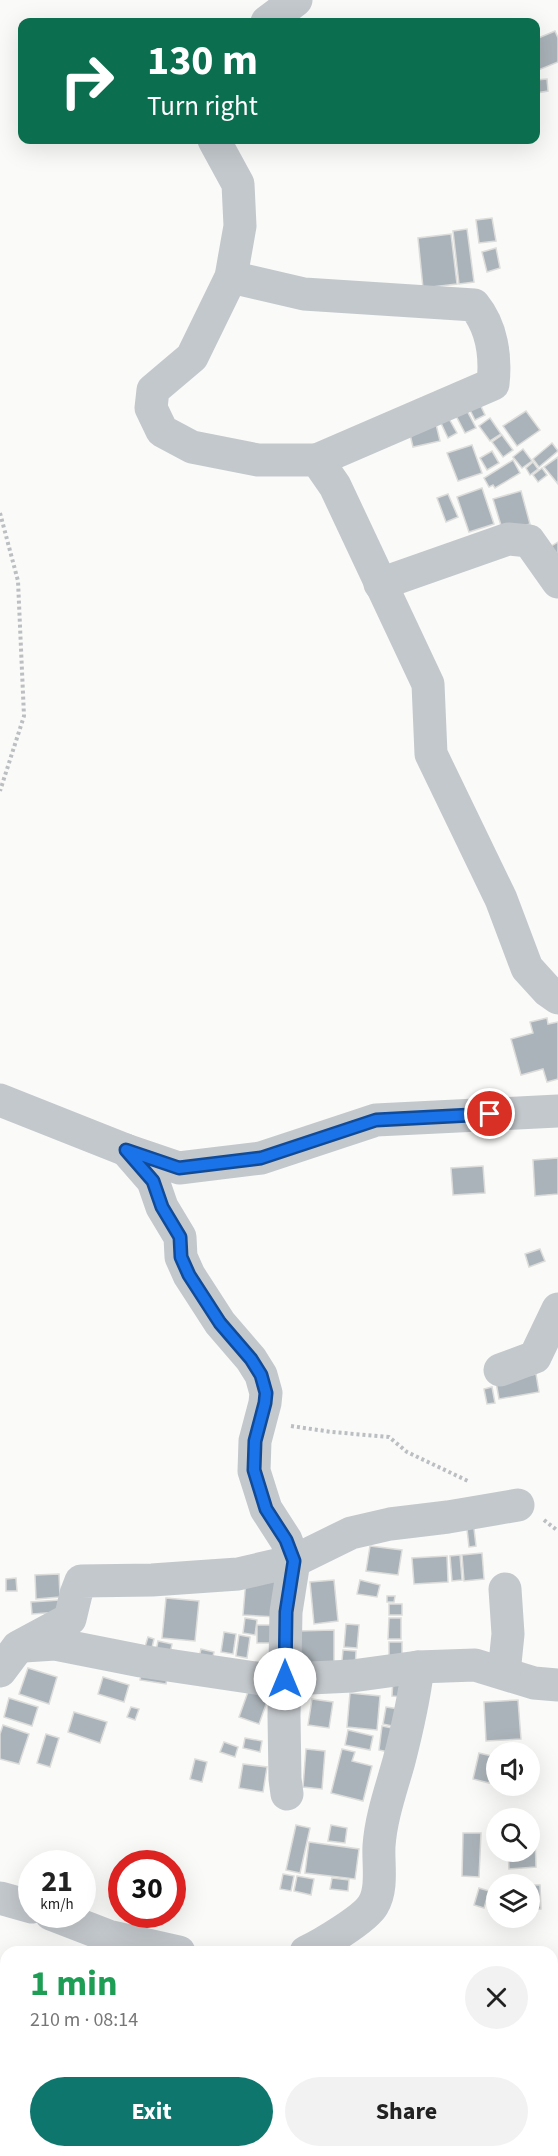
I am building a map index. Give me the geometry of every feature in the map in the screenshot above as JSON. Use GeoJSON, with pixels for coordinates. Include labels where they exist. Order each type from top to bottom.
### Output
{"type":"FeatureCollection","features":[{"type":"Feature","properties":{"kind":"street"},"geometry":{"type":"LineString","coordinates":[[272,18],[296,0]]}},
{"type":"Feature","properties":{"kind":"street"},"geometry":{"type":"LineString","coordinates":[[216,144],[238,184],[240,226],[231,277],[192,357],[153,390],[151,408],[162,431],[192,447],[258,460],[317,460],[493,384],[495,362],[484,318],[474,305],[304,294],[231,277]]}},
{"type":"Feature","properties":{"kind":"street"},"geometry":{"type":"LineString","coordinates":[[317,460],[335,486],[428,684],[431,754],[501,899],[527,968],[548,992],[558,998]]}},
{"type":"Feature","properties":{"kind":"street"},"geometry":{"type":"LineString","coordinates":[[380,584],[508,539],[529,541],[558,582]]}},
{"type":"Feature","properties":{"kind":"street"},"geometry":{"type":"LineString","coordinates":[[0,1100],[126,1150],[179,1168],[261,1158],[376,1120],[558,1111]]}},
{"type":"Feature","properties":{"kind":"street"},"geometry":{"type":"LineString","coordinates":[[126,1150],[153,1181],[162,1207],[180,1237],[181,1257],[189,1275],[220,1323],[251,1359],[261,1375],[266,1393],[255,1441],[254,1470],[266,1509],[286,1540],[294,1561],[286,1612],[285,1779],[287,1794]]}},
{"type":"Feature","properties":{"kind":"street"},"geometry":{"type":"LineString","coordinates":[[500,1370],[535,1357],[558,1309]]}},
{"type":"Feature","properties":{"kind":"street"},"geometry":{"type":"LineString","coordinates":[[6,1655],[70,1619],[81,1581],[152,1580],[238,1574],[294,1561],[351,1533],[390,1524],[519,1505]]}},
{"type":"Feature","properties":{"kind":"street"},"geometry":{"type":"LineString","coordinates":[[504,1673],[508,1634],[505,1590]]}},
{"type":"Feature","properties":{"kind":"street"},"geometry":{"type":"LineString","coordinates":[[6,1655],[55,1644],[141,1661],[269,1680],[352,1676],[418,1667],[475,1665],[534,1683],[558,1685]]}},
{"type":"Feature","properties":{"kind":"street"},"geometry":{"type":"LineString","coordinates":[[318,1946],[372,1908],[378,1897],[380,1843],[385,1808],[414,1697],[418,1667]]}},
{"type":"Feature","properties":{"kind":"street"},"geometry":{"type":"LineString","coordinates":[[0,1898],[18,1903]]}},
{"type":"Feature","properties":{"kind":"street"},"geometry":{"type":"LineString","coordinates":[[87,1928],[108,1936],[152,1946]]}},
{"type":"Feature","properties":{"kind":"path"},"geometry":{"type":"LineString","coordinates":[[0,513],[18,581],[24,716],[0,791]]}},
{"type":"Feature","properties":{"kind":"path"},"geometry":{"type":"LineString","coordinates":[[257,1431],[294,1426],[389,1437],[407,1452],[473,1484]]}},
{"type":"Feature","properties":{"kind":"path"},"geometry":{"type":"LineString","coordinates":[[519,1505],[553,1525],[558,1531]]}},
{"type":"Feature","properties":{"kind":"building"},"geometry":{"type":"Polygon","coordinates":[[[555,31],[558,38],[558,62],[540,69],[540,37],[555,31]]]}},
{"type":"Feature","properties":{"kind":"building"},"geometry":{"type":"Polygon","coordinates":[[[547,79],[548,91],[540,92],[540,80],[547,79]]]}},
{"type":"Feature","properties":{"kind":"building"},"geometry":{"type":"Polygon","coordinates":[[[492,218],[496,241],[479,243],[476,220],[492,218]]]}},
{"type":"Feature","properties":{"kind":"building"},"geometry":{"type":"Polygon","coordinates":[[[467,229],[474,282],[459,284],[453,231],[467,229]]]}},
{"type":"Feature","properties":{"kind":"building"},"geometry":{"type":"Polygon","coordinates":[[[451,234],[457,284],[423,288],[418,238],[451,234]]]}},
{"type":"Feature","properties":{"kind":"building"},"geometry":{"type":"Polygon","coordinates":[[[496,248],[500,268],[487,272],[482,252],[496,248]]]}},
{"type":"Feature","properties":{"kind":"building"},"geometry":{"type":"Polygon","coordinates":[[[477,398],[485,415],[475,420],[467,404],[477,398]]]}},
{"type":"Feature","properties":{"kind":"building"},"geometry":{"type":"Polygon","coordinates":[[[463,403],[476,428],[465,433],[452,408],[463,403]]]}},
{"type":"Feature","properties":{"kind":"building"},"geometry":{"type":"Polygon","coordinates":[[[526,411],[540,430],[517,446],[503,426],[526,411]]]}},
{"type":"Feature","properties":{"kind":"building"},"geometry":{"type":"Polygon","coordinates":[[[448,417],[457,433],[448,438],[440,421],[448,417]]]}},
{"type":"Feature","properties":{"kind":"building"},"geometry":{"type":"Polygon","coordinates":[[[490,418],[501,434],[490,441],[479,426],[490,418]]]}},
{"type":"Feature","properties":{"kind":"building"},"geometry":{"type":"Polygon","coordinates":[[[435,420],[440,441],[413,447],[408,426],[435,420]]]}},
{"type":"Feature","properties":{"kind":"building"},"geometry":{"type":"Polygon","coordinates":[[[502,435],[513,450],[503,457],[492,442],[502,435]]]}},
{"type":"Feature","properties":{"kind":"building"},"geometry":{"type":"Polygon","coordinates":[[[552,443],[558,451],[539,467],[533,459],[552,443]]]}},
{"type":"Feature","properties":{"kind":"building"},"geometry":{"type":"Polygon","coordinates":[[[472,445],[482,473],[458,481],[447,453],[472,445]]]}},
{"type":"Feature","properties":{"kind":"building"},"geometry":{"type":"Polygon","coordinates":[[[523,449],[532,461],[522,468],[513,457],[523,449]]]}},
{"type":"Feature","properties":{"kind":"building"},"geometry":{"type":"Polygon","coordinates":[[[492,451],[499,463],[487,470],[480,458],[492,451]]]}},
{"type":"Feature","properties":{"kind":"building"},"geometry":{"type":"Polygon","coordinates":[[[558,457],[558,484],[544,467],[558,457]]]}},
{"type":"Feature","properties":{"kind":"building"},"geometry":{"type":"Polygon","coordinates":[[[513,460],[520,473],[495,488],[493,485],[489,487],[484,478],[513,460]]]}},
{"type":"Feature","properties":{"kind":"building"},"geometry":{"type":"Polygon","coordinates":[[[533,462],[538,469],[530,475],[526,468],[533,462]]]}},
{"type":"Feature","properties":{"kind":"building"},"geometry":{"type":"Polygon","coordinates":[[[542,468],[547,475],[538,482],[533,475],[542,468]]]}},
{"type":"Feature","properties":{"kind":"building"},"geometry":{"type":"Polygon","coordinates":[[[482,488],[494,524],[469,532],[457,497],[482,488]]]}},
{"type":"Feature","properties":{"kind":"building"},"geometry":{"type":"Polygon","coordinates":[[[521,491],[530,524],[503,532],[493,499],[521,491]]]}},
{"type":"Feature","properties":{"kind":"building"},"geometry":{"type":"Polygon","coordinates":[[[448,494],[458,517],[446,522],[437,498],[448,494]]]}},
{"type":"Feature","properties":{"kind":"building"},"geometry":{"type":"Polygon","coordinates":[[[558,542],[558,564],[548,548],[558,542]]]}},
{"type":"Feature","properties":{"kind":"building"},"geometry":{"type":"Polygon","coordinates":[[[547,1018],[548,1024],[558,1022],[558,1079],[547,1082],[543,1069],[521,1075],[511,1039],[533,1033],[530,1022],[547,1018]]]}},
{"type":"Feature","properties":{"kind":"building"},"geometry":{"type":"Polygon","coordinates":[[[558,1158],[558,1194],[535,1196],[533,1160],[558,1158]]]}},
{"type":"Feature","properties":{"kind":"building"},"geometry":{"type":"Polygon","coordinates":[[[483,1166],[485,1193],[453,1195],[451,1168],[483,1166]]]}},
{"type":"Feature","properties":{"kind":"building"},"geometry":{"type":"Polygon","coordinates":[[[540,1249],[545,1261],[529,1267],[525,1254],[540,1249]]]}},
{"type":"Feature","properties":{"kind":"building"},"geometry":{"type":"Polygon","coordinates":[[[536,1374],[539,1392],[499,1399],[496,1382],[536,1374]]]}},
{"type":"Feature","properties":{"kind":"building"},"geometry":{"type":"Polygon","coordinates":[[[492,1387],[495,1403],[487,1404],[484,1389],[492,1387]]]}},
{"type":"Feature","properties":{"kind":"building"},"geometry":{"type":"Polygon","coordinates":[[[466,1520],[473,1520],[476,1546],[469,1547],[466,1520]]]}},
{"type":"Feature","properties":{"kind":"building"},"geometry":{"type":"Polygon","coordinates":[[[370,1546],[402,1550],[398,1575],[366,1571],[370,1546]]]}},
{"type":"Feature","properties":{"kind":"building"},"geometry":{"type":"Polygon","coordinates":[[[482,1553],[484,1579],[464,1581],[462,1555],[482,1553]]]}},
{"type":"Feature","properties":{"kind":"building"},"geometry":{"type":"Polygon","coordinates":[[[460,1555],[462,1580],[452,1581],[450,1556],[460,1555]]]}},
{"type":"Feature","properties":{"kind":"building"},"geometry":{"type":"Polygon","coordinates":[[[447,1556],[448,1582],[414,1584],[412,1558],[447,1556]]]}},
{"type":"Feature","properties":{"kind":"building"},"geometry":{"type":"Polygon","coordinates":[[[59,1574],[60,1597],[36,1599],[35,1575],[59,1574]]]}},
{"type":"Feature","properties":{"kind":"building"},"geometry":{"type":"Polygon","coordinates":[[[16,1578],[17,1591],[6,1591],[6,1579],[16,1578]]]}},
{"type":"Feature","properties":{"kind":"building"},"geometry":{"type":"Polygon","coordinates":[[[246,1579],[280,1582],[277,1617],[243,1615],[246,1579]]]}},
{"type":"Feature","properties":{"kind":"building"},"geometry":{"type":"Polygon","coordinates":[[[334,1580],[338,1621],[314,1624],[310,1582],[334,1580]]]}},
{"type":"Feature","properties":{"kind":"building"},"geometry":{"type":"Polygon","coordinates":[[[360,1580],[380,1585],[377,1597],[357,1594],[360,1580]]]}},
{"type":"Feature","properties":{"kind":"building"},"geometry":{"type":"Polygon","coordinates":[[[387,1596],[395,1596],[394,1602],[387,1602],[387,1596]]]}},
{"type":"Feature","properties":{"kind":"building"},"geometry":{"type":"Polygon","coordinates":[[[166,1598],[199,1601],[195,1641],[162,1638],[166,1598]]]}},
{"type":"Feature","properties":{"kind":"building"},"geometry":{"type":"Polygon","coordinates":[[[60,1600],[61,1612],[32,1614],[31,1602],[60,1600]]]}},
{"type":"Feature","properties":{"kind":"building"},"geometry":{"type":"Polygon","coordinates":[[[389,1604],[402,1604],[402,1615],[389,1615],[389,1604]]]}},
{"type":"Feature","properties":{"kind":"building"},"geometry":{"type":"Polygon","coordinates":[[[245,1618],[257,1620],[255,1635],[243,1633],[245,1618]]]}},
{"type":"Feature","properties":{"kind":"building"},"geometry":{"type":"Polygon","coordinates":[[[389,1618],[401,1618],[401,1639],[388,1639],[389,1618]]]}},
{"type":"Feature","properties":{"kind":"building"},"geometry":{"type":"Polygon","coordinates":[[[346,1624],[359,1625],[357,1648],[344,1647],[346,1624]]]}},
{"type":"Feature","properties":{"kind":"building"},"geometry":{"type":"Polygon","coordinates":[[[257,1625],[278,1625],[278,1643],[257,1643],[257,1625]]]}},
{"type":"Feature","properties":{"kind":"building"},"geometry":{"type":"Polygon","coordinates":[[[334,1630],[334,1664],[297,1665],[297,1631],[334,1630]]]}},
{"type":"Feature","properties":{"kind":"building"},"geometry":{"type":"Polygon","coordinates":[[[224,1632],[236,1634],[233,1654],[221,1652],[224,1632]]]}},
{"type":"Feature","properties":{"kind":"building"},"geometry":{"type":"Polygon","coordinates":[[[239,1635],[250,1637],[247,1658],[236,1656],[239,1635]]]}},
{"type":"Feature","properties":{"kind":"building"},"geometry":{"type":"Polygon","coordinates":[[[148,1637],[154,1639],[151,1652],[144,1650],[148,1637]]]}},
{"type":"Feature","properties":{"kind":"building"},"geometry":{"type":"Polygon","coordinates":[[[158,1641],[172,1644],[169,1659],[155,1656],[158,1641]]]}},
{"type":"Feature","properties":{"kind":"building"},"geometry":{"type":"Polygon","coordinates":[[[389,1642],[402,1642],[402,1663],[389,1663],[389,1642]]]}},
{"type":"Feature","properties":{"kind":"building"},"geometry":{"type":"Polygon","coordinates":[[[201,1649],[214,1652],[211,1665],[198,1662],[201,1649]]]}},
{"type":"Feature","properties":{"kind":"building"},"geometry":{"type":"Polygon","coordinates":[[[343,1650],[356,1651],[355,1672],[341,1671],[343,1650]]]}},
{"type":"Feature","properties":{"kind":"building"},"geometry":{"type":"Polygon","coordinates":[[[143,1666],[168,1669],[166,1684],[140,1680],[143,1666]]]}},
{"type":"Feature","properties":{"kind":"building"},"geometry":{"type":"Polygon","coordinates":[[[28,1668],[57,1677],[49,1704],[19,1694],[28,1668]]]}},
{"type":"Feature","properties":{"kind":"building"},"geometry":{"type":"Polygon","coordinates":[[[103,1677],[129,1685],[124,1702],[98,1694],[103,1677]]]}},
{"type":"Feature","properties":{"kind":"building"},"geometry":{"type":"Polygon","coordinates":[[[393,1679],[405,1680],[403,1697],[392,1696],[393,1679]]]}},
{"type":"Feature","properties":{"kind":"building"},"geometry":{"type":"Polygon","coordinates":[[[249,1689],[269,1696],[259,1724],[239,1717],[249,1689]]]}},
{"type":"Feature","properties":{"kind":"building"},"geometry":{"type":"Polygon","coordinates":[[[350,1693],[380,1696],[377,1730],[347,1727],[350,1693]]]}},
{"type":"Feature","properties":{"kind":"building"},"geometry":{"type":"Polygon","coordinates":[[[9,1698],[38,1707],[32,1726],[4,1717],[9,1698]]]}},
{"type":"Feature","properties":{"kind":"building"},"geometry":{"type":"Polygon","coordinates":[[[312,1699],[333,1702],[329,1728],[308,1725],[312,1699]]]}},
{"type":"Feature","properties":{"kind":"building"},"geometry":{"type":"Polygon","coordinates":[[[518,1700],[521,1739],[486,1741],[484,1702],[518,1700]]]}},
{"type":"Feature","properties":{"kind":"building"},"geometry":{"type":"Polygon","coordinates":[[[131,1707],[139,1709],[135,1720],[127,1717],[131,1707]]]}},
{"type":"Feature","properties":{"kind":"building"},"geometry":{"type":"Polygon","coordinates":[[[386,1707],[399,1709],[397,1727],[383,1724],[386,1707]]]}},
{"type":"Feature","properties":{"kind":"building"},"geometry":{"type":"Polygon","coordinates":[[[74,1712],[107,1722],[100,1743],[68,1732],[74,1712]]]}},
{"type":"Feature","properties":{"kind":"building"},"geometry":{"type":"Polygon","coordinates":[[[3,1725],[29,1734],[19,1764],[0,1759],[0,1734],[3,1725]]]}},
{"type":"Feature","properties":{"kind":"building"},"geometry":{"type":"Polygon","coordinates":[[[382,1726],[397,1729],[393,1753],[379,1750],[382,1726]]]}},
{"type":"Feature","properties":{"kind":"building"},"geometry":{"type":"Polygon","coordinates":[[[348,1730],[373,1736],[370,1750],[345,1745],[348,1730]]]}},
{"type":"Feature","properties":{"kind":"building"},"geometry":{"type":"Polygon","coordinates":[[[46,1734],[59,1738],[50,1767],[37,1763],[46,1734]]]}},
{"type":"Feature","properties":{"kind":"building"},"geometry":{"type":"Polygon","coordinates":[[[245,1738],[262,1741],[260,1752],[243,1748],[245,1738]]]}},
{"type":"Feature","properties":{"kind":"building"},"geometry":{"type":"Polygon","coordinates":[[[224,1742],[238,1747],[235,1757],[220,1752],[224,1742]]]}},
{"type":"Feature","properties":{"kind":"building"},"geometry":{"type":"Polygon","coordinates":[[[306,1749],[325,1751],[322,1789],[303,1787],[306,1749]]]}},
{"type":"Feature","properties":{"kind":"building"},"geometry":{"type":"Polygon","coordinates":[[[342,1749],[355,1752],[352,1761],[372,1766],[363,1801],[331,1793],[342,1749]]]}},
{"type":"Feature","properties":{"kind":"building"},"geometry":{"type":"Polygon","coordinates":[[[479,1753],[486,1755],[486,1782],[473,1779],[479,1753]]]}},
{"type":"Feature","properties":{"kind":"building"},"geometry":{"type":"Polygon","coordinates":[[[195,1759],[207,1762],[202,1782],[190,1779],[195,1759]]]}},
{"type":"Feature","properties":{"kind":"building"},"geometry":{"type":"Polygon","coordinates":[[[243,1764],[267,1767],[263,1792],[239,1788],[243,1764]]]}},
{"type":"Feature","properties":{"kind":"building"},"geometry":{"type":"Polygon","coordinates":[[[296,1825],[310,1828],[300,1873],[286,1870],[296,1825]]]}},
{"type":"Feature","properties":{"kind":"building"},"geometry":{"type":"Polygon","coordinates":[[[331,1825],[347,1828],[345,1843],[328,1841],[331,1825]]]}},
{"type":"Feature","properties":{"kind":"building"},"geometry":{"type":"Polygon","coordinates":[[[463,1833],[481,1833],[479,1877],[462,1876],[463,1833]]]}},
{"type":"Feature","properties":{"kind":"building"},"geometry":{"type":"Polygon","coordinates":[[[309,1842],[359,1849],[355,1879],[305,1873],[309,1842]]]}},
{"type":"Feature","properties":{"kind":"building"},"geometry":{"type":"Polygon","coordinates":[[[509,1862],[536,1862],[536,1867],[509,1869],[509,1862]]]}},
{"type":"Feature","properties":{"kind":"building"},"geometry":{"type":"Polygon","coordinates":[[[283,1874],[294,1876],[291,1891],[280,1889],[283,1874]]]}},
{"type":"Feature","properties":{"kind":"building"},"geometry":{"type":"Polygon","coordinates":[[[297,1876],[314,1879],[311,1895],[294,1891],[297,1876]]]}},
{"type":"Feature","properties":{"kind":"building"},"geometry":{"type":"Polygon","coordinates":[[[332,1878],[349,1880],[348,1891],[330,1889],[332,1878]]]}},
{"type":"Feature","properties":{"kind":"building"},"geometry":{"type":"Polygon","coordinates":[[[479,1888],[486,1890],[484,1908],[474,1905],[479,1888]]]}},
{"type":"Feature","properties":{"kind":"route"},"geometry":{"type":"LineString","coordinates":[[285,1679],[286,1612],[294,1561],[286,1540],[266,1509],[254,1470],[255,1441],[266,1393],[261,1375],[251,1359],[220,1323],[189,1275],[181,1257],[180,1237],[162,1207],[153,1181],[126,1150],[179,1168],[261,1158],[376,1120],[490,1114]]}}]}
